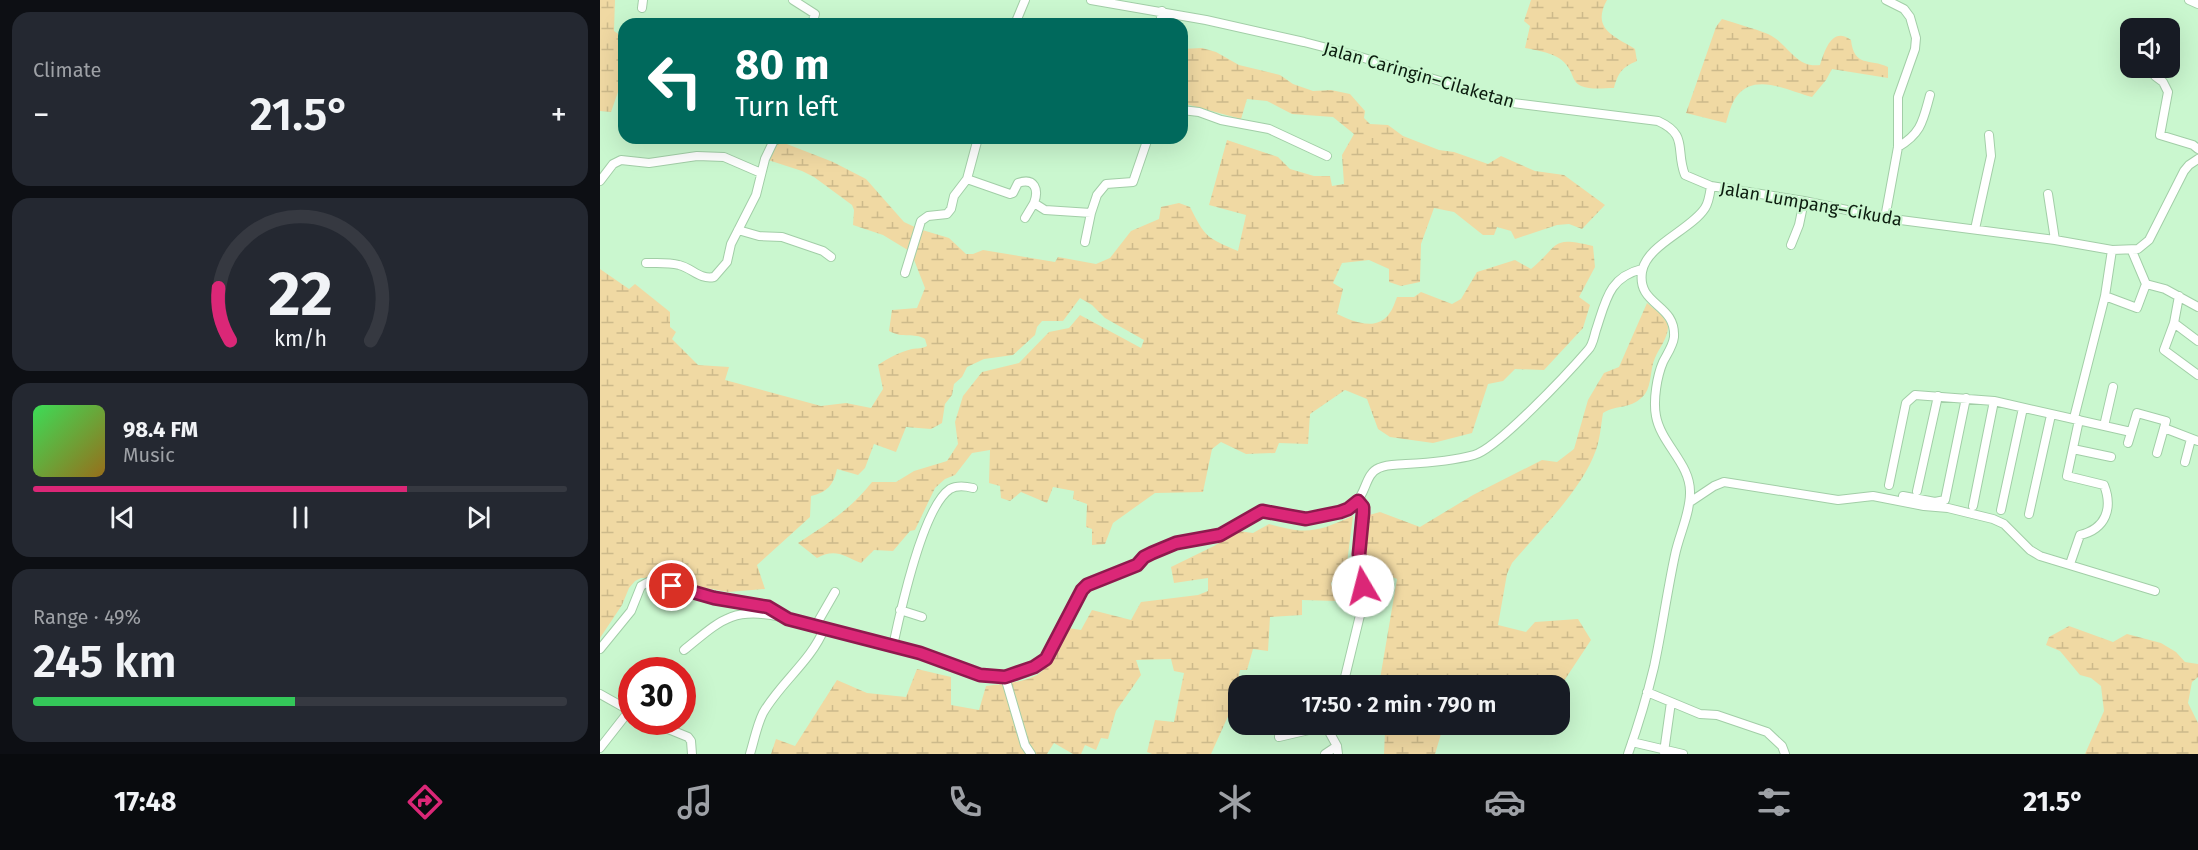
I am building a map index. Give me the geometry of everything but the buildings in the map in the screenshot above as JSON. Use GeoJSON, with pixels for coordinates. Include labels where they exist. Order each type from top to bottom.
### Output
{"type":"FeatureCollection","features":[{"type":"Feature","properties":{"kind":"street"},"geometry":{"type":"LineString","coordinates":[[793,0],[812,11],[815,18]]}},
{"type":"Feature","properties":{"kind":"street"},"geometry":{"type":"LineString","coordinates":[[1018,18],[1025,0]]}},
{"type":"Feature","properties":{"kind":"street","name":"Jalan Caringin–Cilaketan"},"geometry":{"type":"LineString","coordinates":[[1091,0],[1206,20],[1354,55],[1513,103],[1658,121],[1667,125],[1678,135],[1685,175],[1711,186]]}},
{"type":"Feature","properties":{"kind":"street"},"geometry":{"type":"LineString","coordinates":[[1885,218],[1898,147],[1898,97],[1915,50],[1916,38],[1910,17],[1904,9],[1886,0]]}},
{"type":"Feature","properties":{"kind":"street"},"geometry":{"type":"LineString","coordinates":[[2189,0],[2198,4]]}},
{"type":"Feature","properties":{"kind":"street"},"geometry":{"type":"LineString","coordinates":[[1161,18],[1162,11]]}},
{"type":"Feature","properties":{"kind":"street"},"geometry":{"type":"LineString","coordinates":[[2158,78],[2163,82],[2168,92],[2160,135],[2193,145],[2198,149]]}},
{"type":"Feature","properties":{"kind":"street"},"geometry":{"type":"LineString","coordinates":[[1898,147],[1917,134],[1930,95]]}},
{"type":"Feature","properties":{"kind":"street"},"geometry":{"type":"LineString","coordinates":[[1188,111],[1269,129],[1327,156]]}},
{"type":"Feature","properties":{"kind":"street"},"geometry":{"type":"LineString","coordinates":[[1975,229],[1991,156],[1989,135]]}},
{"type":"Feature","properties":{"kind":"street"},"geometry":{"type":"LineString","coordinates":[[646,263],[682,265],[700,276],[714,277],[727,262],[731,244],[756,195],[761,173],[773,144]]}},
{"type":"Feature","properties":{"kind":"street"},"geometry":{"type":"LineString","coordinates":[[905,273],[921,221],[928,216],[947,214],[951,209],[954,196],[968,179],[977,144]]}},
{"type":"Feature","properties":{"kind":"street"},"geometry":{"type":"LineString","coordinates":[[1085,242],[1090,213],[1097,195],[1106,184],[1133,182],[1146,144]]}},
{"type":"Feature","properties":{"kind":"street"},"geometry":{"type":"LineString","coordinates":[[600,181],[613,165],[621,160],[649,163],[697,156],[724,157],[761,173]]}},
{"type":"Feature","properties":{"kind":"street"},"geometry":{"type":"LineString","coordinates":[[2105,296],[2137,308],[2146,284],[2132,251],[2150,240],[2184,171],[2198,159]]}},
{"type":"Feature","properties":{"kind":"street"},"geometry":{"type":"LineString","coordinates":[[968,179],[1010,194],[1018,183],[1026,181],[1037,189],[1038,195],[1025,218]]}},
{"type":"Feature","properties":{"kind":"street","name":"Jalan Lumpang–Cikuda"},"geometry":{"type":"LineString","coordinates":[[1358,501],[1376,468],[1475,455],[1489,447],[1534,406],[1590,348],[1612,286],[1628,272],[1642,268],[1653,253],[1698,217],[1706,208],[1711,186],[1804,201],[1885,218],[2132,251]]}},
{"type":"Feature","properties":{"kind":"street"},"geometry":{"type":"LineString","coordinates":[[2048,194],[2055,240]]}},
{"type":"Feature","properties":{"kind":"street"},"geometry":{"type":"LineString","coordinates":[[1791,245],[1799,225],[1804,201]]}},
{"type":"Feature","properties":{"kind":"street"},"geometry":{"type":"LineString","coordinates":[[1034,203],[1045,210],[1090,213]]}},
{"type":"Feature","properties":{"kind":"street"},"geometry":{"type":"LineString","coordinates":[[738,230],[759,236],[782,237],[823,251],[831,257]]}},
{"type":"Feature","properties":{"kind":"street"},"geometry":{"type":"LineString","coordinates":[[2070,564],[2080,535],[2098,528],[2103,520],[2109,498],[2104,485],[2067,476],[2076,419],[2105,296],[2112,250]]}},
{"type":"Feature","properties":{"kind":"street"},"geometry":{"type":"LineString","coordinates":[[1628,754],[1647,692],[1690,491],[1688,474],[1666,441],[1656,415],[1655,399],[1662,365],[1674,337],[1672,321],[1647,296],[1641,286],[1642,268]]}},
{"type":"Feature","properties":{"kind":"street"},"geometry":{"type":"LineString","coordinates":[[2146,284],[2179,296],[2198,307]]}},
{"type":"Feature","properties":{"kind":"street"},"geometry":{"type":"LineString","coordinates":[[2179,296],[2174,323],[2164,350],[2198,375]]}},
{"type":"Feature","properties":{"kind":"street"},"geometry":{"type":"LineString","coordinates":[[2174,323],[2198,341]]}},
{"type":"Feature","properties":{"kind":"street"},"geometry":{"type":"LineString","coordinates":[[2104,426],[2113,387]]}},
{"type":"Feature","properties":{"kind":"street"},"geometry":{"type":"LineString","coordinates":[[1889,485],[1906,403],[1915,395],[1994,401],[2131,432]]}},
{"type":"Feature","properties":{"kind":"street"},"geometry":{"type":"LineString","coordinates":[[1917,491],[1938,396]]}},
{"type":"Feature","properties":{"kind":"street"},"geometry":{"type":"LineString","coordinates":[[1689,502],[1724,482],[1839,500],[1887,493],[1935,502],[1945,500],[1966,398]]}},
{"type":"Feature","properties":{"kind":"street"},"geometry":{"type":"LineString","coordinates":[[1973,506],[1994,401]]}},
{"type":"Feature","properties":{"kind":"street"},"geometry":{"type":"LineString","coordinates":[[2001,510],[2023,408]]}},
{"type":"Feature","properties":{"kind":"street"},"geometry":{"type":"LineString","coordinates":[[2128,443],[2137,413],[2166,421],[2157,453]]}},
{"type":"Feature","properties":{"kind":"street"},"geometry":{"type":"LineString","coordinates":[[2029,514],[2051,415]]}},
{"type":"Feature","properties":{"kind":"street"},"geometry":{"type":"LineString","coordinates":[[2164,428],[2195,440],[2185,462]]}},
{"type":"Feature","properties":{"kind":"street"},"geometry":{"type":"LineString","coordinates":[[2073,449],[2111,458]]}},
{"type":"Feature","properties":{"kind":"street"},"geometry":{"type":"LineString","coordinates":[[893,646],[910,575],[937,505],[949,490],[955,487],[973,488]]}},
{"type":"Feature","properties":{"kind":"street"},"geometry":{"type":"LineString","coordinates":[[1878,496],[1924,506],[1948,508],[1993,519],[2004,525],[2030,550],[2040,556],[2155,591]]}},
{"type":"Feature","properties":{"kind":"street"},"geometry":{"type":"LineString","coordinates":[[684,650],[721,621],[735,615],[760,613],[920,653],[980,675],[1005,677],[1034,667],[1046,659],[1082,590],[1092,582],[1118,574],[1137,565],[1144,557],[1176,543],[1220,535],[1262,511],[1306,519],[1340,512],[1358,501],[1363,507],[1359,554],[1363,586],[1362,607],[1345,675]]}},
{"type":"Feature","properties":{"kind":"street"},"geometry":{"type":"LineString","coordinates":[[600,649],[631,611],[641,586],[652,580],[714,598],[768,607],[788,619]]}},
{"type":"Feature","properties":{"kind":"street"},"geometry":{"type":"LineString","coordinates":[[750,754],[762,715],[798,667],[814,650],[820,627],[835,592]]}},
{"type":"Feature","properties":{"kind":"street"},"geometry":{"type":"LineString","coordinates":[[900,610],[922,617]]}},
{"type":"Feature","properties":{"kind":"street"},"geometry":{"type":"LineString","coordinates":[[1005,677],[1025,745],[1031,754]]}},
{"type":"Feature","properties":{"kind":"street"},"geometry":{"type":"LineString","coordinates":[[1647,692],[1700,714],[1717,715],[1767,732],[1782,746],[1785,754]]}},
{"type":"Feature","properties":{"kind":"street"},"geometry":{"type":"LineString","coordinates":[[600,694],[618,704]]}},
{"type":"Feature","properties":{"kind":"street"},"geometry":{"type":"LineString","coordinates":[[1664,752],[1671,702]]}},
{"type":"Feature","properties":{"kind":"street"},"geometry":{"type":"LineString","coordinates":[[600,748],[618,726]]}},
{"type":"Feature","properties":{"kind":"street"},"geometry":{"type":"LineString","coordinates":[[683,735],[691,741],[692,754]]}},
{"type":"Feature","properties":{"kind":"street"},"geometry":{"type":"LineString","coordinates":[[1280,737],[1288,735]]}},
{"type":"Feature","properties":{"kind":"street"},"geometry":{"type":"LineString","coordinates":[[1325,754],[1337,750],[1331,735]]}},
{"type":"Feature","properties":{"kind":"street"},"geometry":{"type":"LineString","coordinates":[[1632,742],[1664,752],[1683,754]]}},
{"type":"Feature","properties":{"kind":"green space"},"geometry":{"type":"Polygon","coordinates":[[[600,0],[615,0],[614,31],[618,34],[618,92],[611,112],[600,111],[600,0]]]}},
{"type":"Feature","properties":{"kind":"green space"},"geometry":{"type":"Polygon","coordinates":[[[1531,0],[1607,0],[1603,10],[1603,25],[1613,35],[1635,49],[1637,61],[1621,71],[1614,88],[1581,86],[1560,59],[1549,53],[1525,48],[1530,26],[1524,21],[1531,0]]]}},
{"type":"Feature","properties":{"kind":"green space"},"geometry":{"type":"Polygon","coordinates":[[[1722,19],[1768,34],[1798,59],[1811,65],[1820,65],[1830,42],[1834,38],[1844,36],[1851,40],[1853,49],[1859,58],[1888,67],[1888,78],[1832,69],[1812,97],[1773,85],[1753,85],[1744,89],[1733,102],[1726,123],[1686,113],[1716,27],[1722,19]]]}},
{"type":"Feature","properties":{"kind":"green space"},"geometry":{"type":"Polygon","coordinates":[[[1202,48],[1216,52],[1239,65],[1280,75],[1293,84],[1313,91],[1331,90],[1350,94],[1365,111],[1364,118],[1370,124],[1388,125],[1403,136],[1439,150],[1454,152],[1488,164],[1501,156],[1535,171],[1564,175],[1605,205],[1582,229],[1569,224],[1557,225],[1515,239],[1511,231],[1497,227],[1494,235],[1483,235],[1454,212],[1434,208],[1421,244],[1420,282],[1401,286],[1389,282],[1389,269],[1369,260],[1342,263],[1333,283],[1343,289],[1337,314],[1364,323],[1378,323],[1389,314],[1397,297],[1414,297],[1421,292],[1452,304],[1461,299],[1477,272],[1515,260],[1531,269],[1557,244],[1569,242],[1593,246],[1595,267],[1579,297],[1590,305],[1583,328],[1544,370],[1515,369],[1503,381],[1488,384],[1472,433],[1433,443],[1390,437],[1378,429],[1367,399],[1345,390],[1310,414],[1308,444],[1279,443],[1275,453],[1246,454],[1221,442],[1212,449],[1203,492],[1155,493],[1113,523],[1105,544],[1092,545],[1092,529],[1086,527],[1087,504],[1073,499],[1074,491],[1053,487],[1047,503],[1021,492],[1010,501],[1001,498],[1000,486],[989,483],[990,450],[972,453],[955,475],[945,479],[935,488],[915,530],[910,531],[893,551],[874,550],[861,563],[835,553],[817,558],[798,543],[847,508],[872,482],[896,482],[914,471],[947,461],[958,444],[955,422],[963,396],[982,372],[1019,363],[1049,332],[1069,328],[1080,315],[1141,348],[1144,340],[1105,318],[1092,305],[1080,298],[1063,321],[1042,321],[1035,335],[1013,355],[984,359],[967,367],[962,377],[954,384],[952,395],[945,404],[942,423],[931,429],[906,427],[896,452],[874,444],[865,468],[858,475],[837,469],[834,480],[828,487],[811,496],[810,517],[757,565],[765,589],[728,592],[654,578],[641,578],[629,588],[622,605],[600,638],[600,269],[629,289],[635,284],[670,312],[670,327],[676,332],[672,339],[698,365],[729,367],[725,380],[821,406],[846,403],[871,408],[883,389],[878,365],[903,352],[927,346],[925,339],[921,337],[899,335],[889,331],[892,310],[917,308],[925,288],[911,252],[883,235],[853,225],[852,205],[814,177],[765,159],[772,144],[787,144],[833,162],[866,179],[904,222],[949,238],[966,254],[983,250],[1055,262],[1058,257],[1096,264],[1110,258],[1131,231],[1159,219],[1161,207],[1179,203],[1190,207],[1199,225],[1208,235],[1238,251],[1246,215],[1209,205],[1227,140],[1278,157],[1290,169],[1314,176],[1330,176],[1332,186],[1344,184],[1342,155],[1354,134],[1333,117],[1292,114],[1267,101],[1247,99],[1241,119],[1188,105],[1188,49],[1202,48]]]}},
{"type":"Feature","properties":{"kind":"green space"},"geometry":{"type":"Polygon","coordinates":[[[1647,303],[1663,317],[1668,331],[1653,362],[1647,390],[1640,399],[1630,405],[1603,413],[1596,450],[1581,480],[1559,510],[1512,563],[1507,574],[1498,625],[1526,632],[1535,622],[1578,619],[1591,640],[1568,675],[1381,675],[1397,579],[1358,562],[1362,517],[1380,512],[1420,527],[1473,495],[1542,460],[1557,462],[1574,449],[1588,400],[1604,373],[1619,367],[1647,303]]]}},
{"type":"Feature","properties":{"kind":"green space"},"geometry":{"type":"Polygon","coordinates":[[[1353,516],[1347,563],[1331,583],[1336,601],[1302,600],[1302,615],[1270,617],[1268,651],[1253,649],[1247,670],[1240,670],[1239,675],[1228,675],[1228,716],[1211,754],[1152,754],[1147,752],[1155,720],[1174,722],[1184,673],[1174,671],[1171,659],[1136,660],[1141,675],[1116,711],[1108,739],[1101,738],[1096,750],[1085,745],[1081,754],[1073,754],[1054,743],[1047,754],[771,754],[776,739],[795,746],[837,680],[867,693],[906,697],[917,669],[951,677],[951,705],[979,710],[986,686],[1018,681],[1037,675],[1051,660],[1068,628],[1081,630],[1092,610],[1131,620],[1141,602],[1198,595],[1208,591],[1208,578],[1174,583],[1171,567],[1239,531],[1253,533],[1269,524],[1303,531],[1330,526],[1353,516]]]}},
{"type":"Feature","properties":{"kind":"green space"},"geometry":{"type":"Polygon","coordinates":[[[2069,626],[2113,642],[2127,634],[2161,643],[2176,652],[2185,662],[2198,664],[2198,677],[2192,682],[2188,703],[2198,723],[2198,754],[2085,754],[2104,711],[2101,686],[2091,678],[2080,675],[2060,651],[2046,645],[2049,637],[2069,626]]]}},
{"type":"Feature","properties":{"kind":"green space"},"geometry":{"type":"Polygon","coordinates":[[[1385,735],[1441,735],[1435,754],[1384,754],[1385,735]]]}},
{"type":"Feature","properties":{"kind":"route"},"geometry":{"type":"LineString","coordinates":[[672,586],[714,598],[768,607],[788,619],[920,653],[980,675],[1005,677],[1034,667],[1046,659],[1082,590],[1087,585],[1118,574],[1137,565],[1144,557],[1176,543],[1220,535],[1262,511],[1306,519],[1340,512],[1358,501],[1363,507],[1359,554],[1363,586]]}}]}
